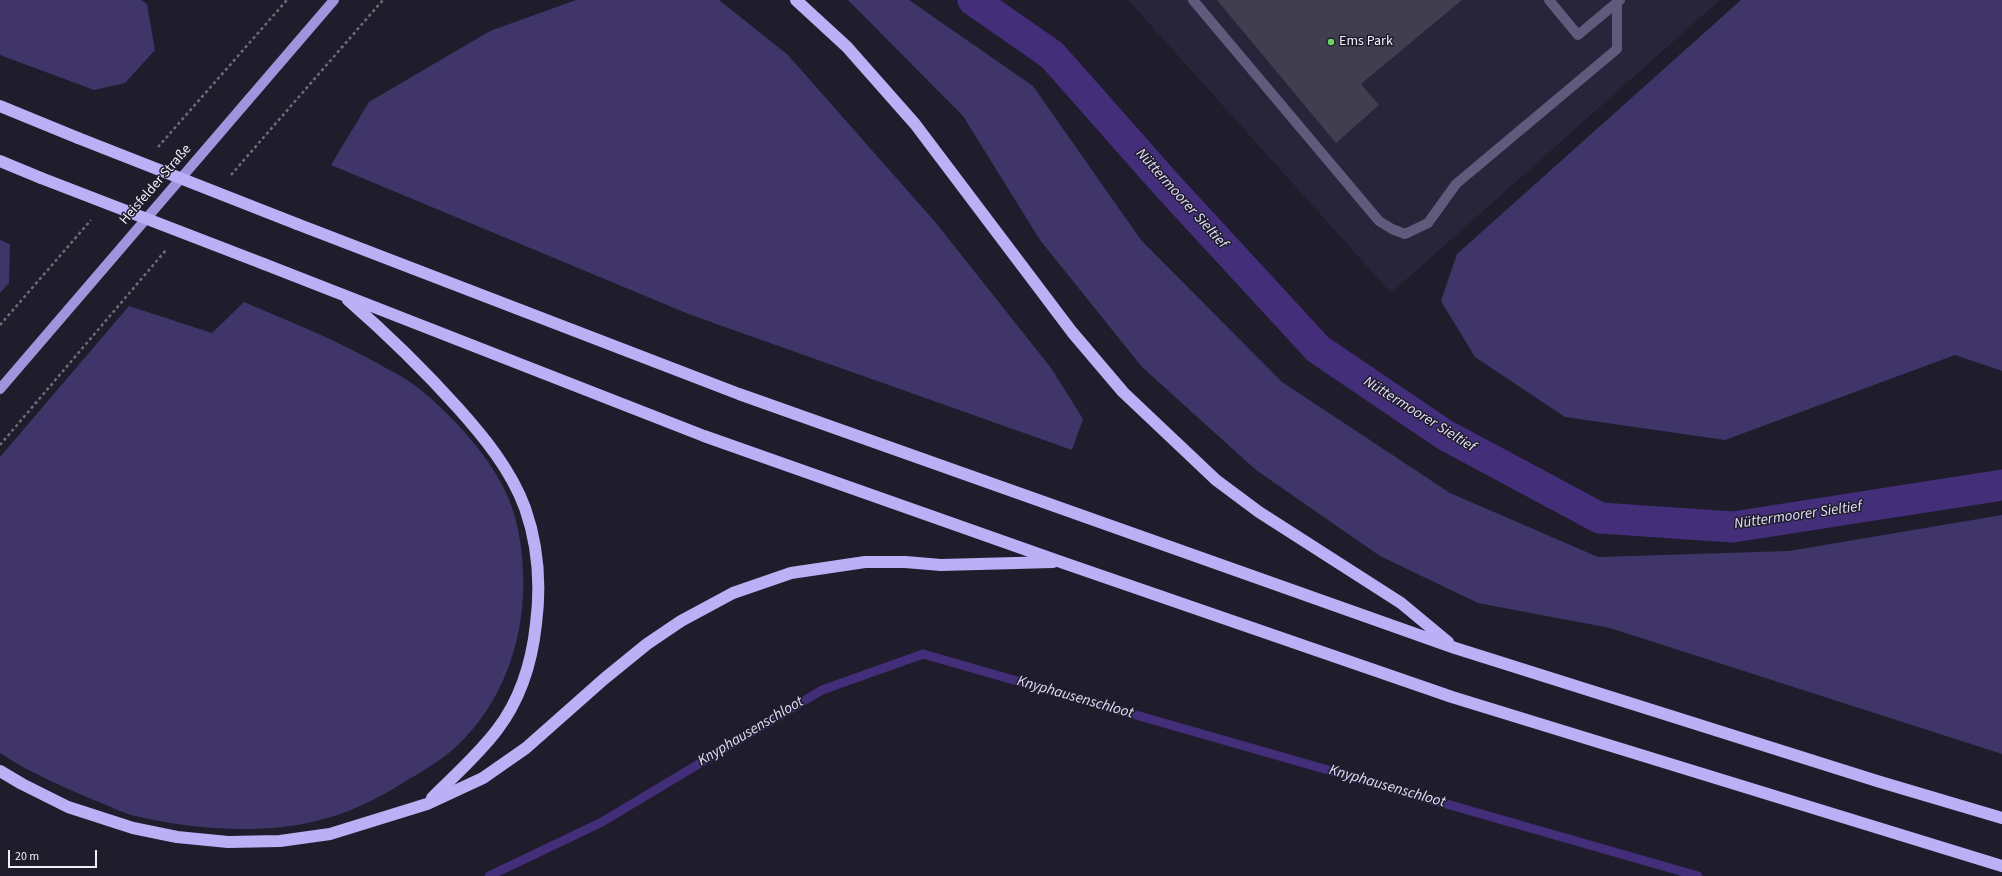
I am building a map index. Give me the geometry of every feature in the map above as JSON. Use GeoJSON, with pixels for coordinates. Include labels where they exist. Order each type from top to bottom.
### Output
{"type":"FeatureCollection","features":[{"type":"Feature","properties":{"kind":"highway"},"geometry":{"type":"LineString","coordinates":[[796,0],[847,47],[915,124],[1072,332],[1123,392],[1206,470],[1259,512],[1401,603],[1455,648]]}},
{"type":"Feature","properties":{"kind":"highway"},"geometry":{"type":"LineString","coordinates":[[0,106],[297,224],[739,394],[1455,648],[1861,776],[2002,818]]}},
{"type":"Feature","properties":{"kind":"highway"},"geometry":{"type":"LineString","coordinates":[[0,161],[704,436],[1060,562],[1452,697],[2002,866]]}},
{"type":"Feature","properties":{"kind":"highway"},"geometry":{"type":"LineString","coordinates":[[341,294],[411,357],[434,381],[490,446],[504,468],[524,507],[535,547],[538,570],[538,606],[532,653],[512,708],[497,730],[478,752],[427,804]]}},
{"type":"Feature","properties":{"kind":"highway"},"geometry":{"type":"LineString","coordinates":[[0,770],[22,784],[68,807],[95,817],[133,828],[177,836],[228,842],[280,841],[330,834],[427,804],[483,778],[526,748],[604,679],[648,644],[681,621],[733,593],[791,573],[865,562],[905,562],[941,565],[1060,562]]}},
{"type":"Feature","properties":{"kind":"main road","name":"Heisfelder Straße"},"geometry":{"type":"LineString","coordinates":[[0,389],[334,0]]}},
{"type":"Feature","properties":{"kind":"lane"},"geometry":{"type":"LineString","coordinates":[[1193,0],[1379,221],[1405,234],[1428,223],[1456,184],[1617,49],[1618,1]]}},
{"type":"Feature","properties":{"kind":"lane"},"geometry":{"type":"LineString","coordinates":[[1549,0],[1578,35],[1618,1]]}},
{"type":"Feature","properties":{"kind":"path"},"geometry":{"type":"LineString","coordinates":[[178,125],[287,0]]}},
{"type":"Feature","properties":{"kind":"path"},"geometry":{"type":"LineString","coordinates":[[244,160],[383,0]]}},
{"type":"Feature","properties":{"kind":"path"},"geometry":{"type":"LineString","coordinates":[[0,325],[63,250]]}},
{"type":"Feature","properties":{"kind":"path"},"geometry":{"type":"LineString","coordinates":[[0,445],[96,331]]}},
{"type":"Feature","properties":{"kind":"shaded area"},"geometry":{"type":"Polygon","coordinates":[[[0,0],[141,0],[147,4],[155,50],[125,83],[94,90],[0,55],[0,0]]]}},
{"type":"Feature","properties":{"kind":"shaded area"},"geometry":{"type":"Polygon","coordinates":[[[576,0],[719,0],[788,55],[936,223],[1051,368],[1083,419],[1072,450],[691,315],[331,165],[369,102],[490,31],[576,0]]]}},
{"type":"Feature","properties":{"kind":"shaded area"},"geometry":{"type":"Polygon","coordinates":[[[848,0],[909,0],[1033,86],[1141,240],[1282,382],[1450,493],[1598,557],[1789,551],[2002,515],[2002,754],[1610,628],[1478,603],[1380,556],[1256,470],[1142,367],[1040,240],[963,116],[848,0]]]}},
{"type":"Feature","properties":{"kind":"shaded area"},"geometry":{"type":"Polygon","coordinates":[[[1128,0],[1720,0],[1391,293],[1128,0]]]}},
{"type":"Feature","properties":{"kind":"shaded area"},"geometry":{"type":"Polygon","coordinates":[[[1741,0],[2002,0],[2002,371],[1955,355],[1725,440],[1565,417],[1475,357],[1441,301],[1457,254],[1741,0]]]}},
{"type":"Feature","properties":{"kind":"shaded area"},"geometry":{"type":"Polygon","coordinates":[[[0,240],[10,244],[9,283],[0,293],[0,240]]]}},
{"type":"Feature","properties":{"kind":"shaded area"},"geometry":{"type":"Polygon","coordinates":[[[244,302],[315,332],[397,374],[417,387],[456,423],[481,452],[501,482],[508,497],[517,524],[522,553],[523,595],[517,640],[502,683],[479,722],[457,746],[442,758],[381,796],[349,811],[316,821],[294,825],[272,828],[225,829],[156,821],[130,815],[48,780],[0,753],[0,457],[129,306],[212,333],[244,302]]]}},
{"type":"Feature","properties":{"kind":"building","name":"Ems Park"},"geometry":{"type":"Polygon","coordinates":[[[1217,0],[1462,0],[1361,84],[1379,105],[1336,143],[1217,0]]]}},
{"type":"Feature","properties":{"kind":"waterway","name":"Nüttermoorer Sieltief"},"geometry":{"type":"LineString","coordinates":[[973,0],[1052,55],[1166,184],[1318,349],[1445,435],[1600,518],[1733,527],[2002,485]]}},
{"type":"Feature","properties":{"kind":"waterway","name":"Knyphausenschloot"},"geometry":{"type":"LineString","coordinates":[[489,876],[602,822],[822,690],[923,654],[1698,876]]}},
{"type":"Feature","properties":{"kind":"place","name":"Ems Park"},"geometry":{"type":"Point","coordinates":[1331,42]}}]}
